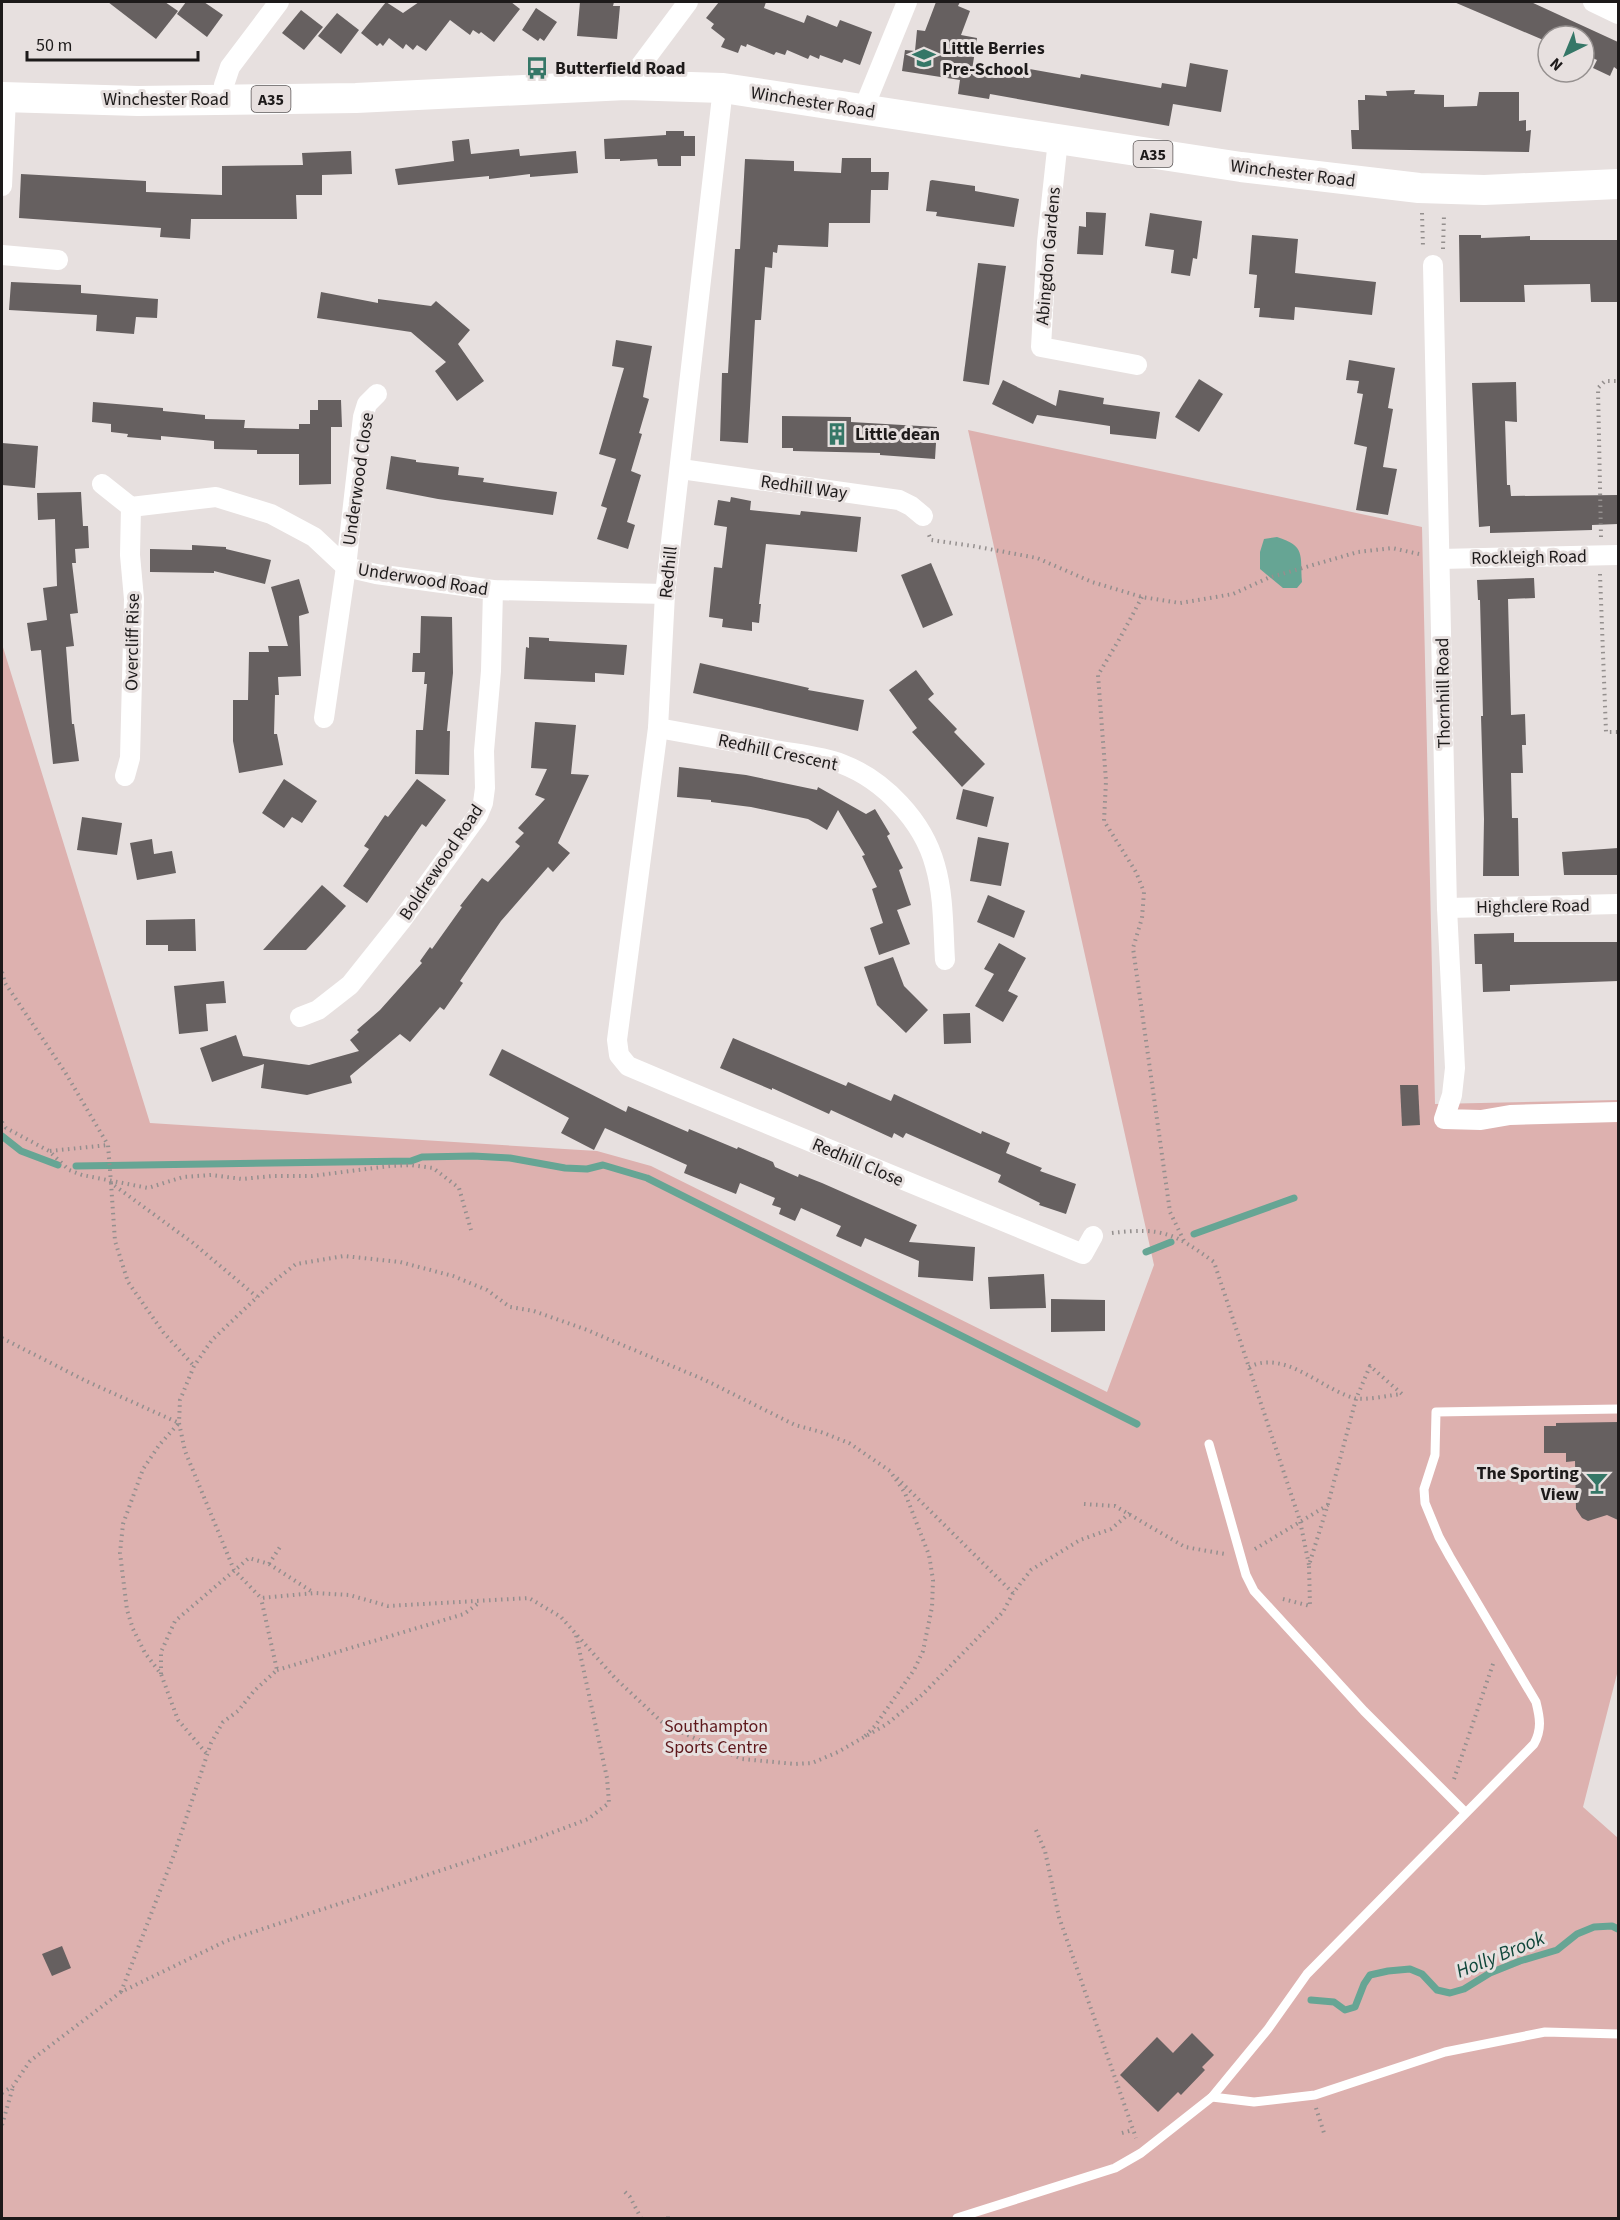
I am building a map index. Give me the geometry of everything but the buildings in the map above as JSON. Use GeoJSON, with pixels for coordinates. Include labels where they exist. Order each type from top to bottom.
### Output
{"type":"FeatureCollection","features":[{"type":"Feature","properties":{"kind":"main road","name":"Winchester Road"},"geometry":{"type":"LineString","coordinates":[[4,98],[138,100],[404,97],[626,86],[723,88],[1242,167],[1431,189],[1503,190],[1618,184]]}},
{"type":"Feature","properties":{"kind":"street"},"geometry":{"type":"LineString","coordinates":[[223,99],[224,85],[230,67],[279,2]]}},
{"type":"Feature","properties":{"kind":"street"},"geometry":{"type":"LineString","coordinates":[[626,86],[688,2]]}},
{"type":"Feature","properties":{"kind":"street"},"geometry":{"type":"LineString","coordinates":[[863,110],[907,2]]}},
{"type":"Feature","properties":{"kind":"street"},"geometry":{"type":"LineString","coordinates":[[1593,2],[1618,14]]}},
{"type":"Feature","properties":{"kind":"street","name":"Redhill"},"geometry":{"type":"LineString","coordinates":[[619,1055],[617,1040],[658,728],[665,594],[723,88]]}},
{"type":"Feature","properties":{"kind":"street"},"geometry":{"type":"LineString","coordinates":[[2,186],[4,98]]}},
{"type":"Feature","properties":{"kind":"street","name":"Abingdon Gardens"},"geometry":{"type":"LineString","coordinates":[[1059,140],[1047,242],[1041,347],[1137,365]]}},
{"type":"Feature","properties":{"kind":"street"},"geometry":{"type":"LineString","coordinates":[[2,255],[58,260]]}},
{"type":"Feature","properties":{"kind":"street","name":"Thornhill Road"},"geometry":{"type":"LineString","coordinates":[[1433,265],[1447,908],[1455,1068],[1452,1095],[1444,1119],[1481,1120],[1510,1114],[1618,1112]]}},
{"type":"Feature","properties":{"kind":"street","name":"Underwood Close"},"geometry":{"type":"LineString","coordinates":[[324,718],[346,567],[363,417],[367,404],[377,394]]}},
{"type":"Feature","properties":{"kind":"street","name":"Redhill Way"},"geometry":{"type":"LineString","coordinates":[[681,469],[899,500],[912,506],[923,516]]}},
{"type":"Feature","properties":{"kind":"street"},"geometry":{"type":"LineString","coordinates":[[102,484],[131,507]]}},
{"type":"Feature","properties":{"kind":"street","name":"Underwood Road"},"geometry":{"type":"LineString","coordinates":[[131,507],[216,497],[271,514],[314,537],[346,567],[493,590],[665,594]]}},
{"type":"Feature","properties":{"kind":"street","name":"Overcliff Rise"},"geometry":{"type":"LineString","coordinates":[[125,777],[130,758],[134,598],[130,555],[131,507]]}},
{"type":"Feature","properties":{"kind":"street","name":"Rockleigh Road"},"geometry":{"type":"LineString","coordinates":[[1440,559],[1609,555]]}},
{"type":"Feature","properties":{"kind":"street","name":"Boldrewood Road"},"geometry":{"type":"LineString","coordinates":[[300,1017],[318,1010],[350,985],[401,921],[478,814],[483,803],[486,788],[484,751],[491,671],[493,590]]}},
{"type":"Feature","properties":{"kind":"street","name":"Redhill Crescent"},"geometry":{"type":"LineString","coordinates":[[658,728],[842,764],[868,778],[892,797],[906,811],[924,838],[935,863],[941,891],[945,960]]}},
{"type":"Feature","properties":{"kind":"street","name":"Highclere Road"},"geometry":{"type":"LineString","coordinates":[[1447,908],[1618,904]]}},
{"type":"Feature","properties":{"kind":"street","name":"Redhill Close"},"geometry":{"type":"LineString","coordinates":[[619,1055],[628,1065],[663,1081],[1083,1254],[1093,1236]]}},
{"type":"Feature","properties":{"kind":"lane"},"geometry":{"type":"LineString","coordinates":[[957,2218],[1115,2168],[1141,2153],[1212,2097],[1268,2029],[1307,1974],[1534,1744],[1540,1732],[1536,1702],[1439,1537],[1425,1503],[1424,1490],[1435,1455],[1436,1412],[1618,1409]]}},
{"type":"Feature","properties":{"kind":"lane"},"geometry":{"type":"LineString","coordinates":[[1209,1444],[1246,1575],[1254,1591],[1309,1653],[1465,1812]]}},
{"type":"Feature","properties":{"kind":"lane"},"geometry":{"type":"LineString","coordinates":[[1212,2097],[1254,2102],[1315,2095],[1445,2052],[1545,2032],[1618,2034]]}},
{"type":"Feature","properties":{"kind":"path"},"geometry":{"type":"LineString","coordinates":[[1431,189],[1445,246],[1433,265],[1423,249],[1431,189]]}},
{"type":"Feature","properties":{"kind":"path"},"geometry":{"type":"LineString","coordinates":[[1618,381],[1605,381],[1598,388],[1601,534],[1609,555],[1606,732],[1618,732]]}},
{"type":"Feature","properties":{"kind":"path"},"geometry":{"type":"LineString","coordinates":[[923,516],[931,540],[1036,558],[1092,582],[1142,597],[1180,603],[1233,594],[1268,578],[1358,552],[1392,548],[1440,559]]}},
{"type":"Feature","properties":{"kind":"path"},"geometry":{"type":"LineString","coordinates":[[1142,597],[1098,675],[1106,781],[1104,821],[1136,872],[1144,892],[1142,918],[1133,948],[1170,1212],[1184,1241]]}},
{"type":"Feature","properties":{"kind":"path"},"geometry":{"type":"LineString","coordinates":[[2,972],[5,983],[65,1072],[108,1145],[115,1241],[128,1282],[163,1332],[194,1366]]}},
{"type":"Feature","properties":{"kind":"path"},"geometry":{"type":"LineString","coordinates":[[2,1122],[6,1128],[49,1151],[69,1170],[111,1183],[148,1188],[183,1177],[211,1175],[242,1179],[312,1176],[390,1166],[433,1167],[459,1188],[471,1230]]}},
{"type":"Feature","properties":{"kind":"path"},"geometry":{"type":"LineString","coordinates":[[2,1133],[6,1128]]}},
{"type":"Feature","properties":{"kind":"path"},"geometry":{"type":"LineString","coordinates":[[49,1151],[108,1145]]}},
{"type":"Feature","properties":{"kind":"path"},"geometry":{"type":"LineString","coordinates":[[111,1183],[193,1243],[257,1297]]}},
{"type":"Feature","properties":{"kind":"path"},"geometry":{"type":"LineString","coordinates":[[1093,1236],[1158,1231],[1184,1241],[1214,1262],[1300,1521],[1309,1565],[1310,1606],[1254,1591]]}},
{"type":"Feature","properties":{"kind":"path"},"geometry":{"type":"LineString","coordinates":[[277,1670],[261,1598],[234,1570],[185,1450],[179,1423],[180,1400],[194,1366],[212,1340],[257,1297],[296,1264],[344,1256],[400,1262],[453,1276],[487,1290],[510,1308],[534,1311],[587,1330],[705,1380],[795,1425],[849,1443],[890,1471],[1013,1593]]}},
{"type":"Feature","properties":{"kind":"path"},"geometry":{"type":"LineString","coordinates":[[2,1338],[86,1381],[179,1423]]}},
{"type":"Feature","properties":{"kind":"path"},"geometry":{"type":"LineString","coordinates":[[1249,1367],[1267,1362],[1287,1366],[1356,1399],[1402,1394],[1370,1365],[1356,1399],[1309,1565]]}},
{"type":"Feature","properties":{"kind":"path"},"geometry":{"type":"LineString","coordinates":[[179,1423],[160,1444],[143,1469],[123,1524],[120,1554],[127,1610],[133,1629],[145,1653],[161,1674],[178,1720],[207,1754]]}},
{"type":"Feature","properties":{"kind":"path"},"geometry":{"type":"LineString","coordinates":[[865,1736],[875,1726],[914,1670],[923,1651],[932,1607],[933,1580],[929,1555],[905,1493],[890,1471]]}},
{"type":"Feature","properties":{"kind":"path"},"geometry":{"type":"LineString","coordinates":[[1084,1504],[1115,1506],[1185,1547],[1241,1557],[1328,1504]]}},
{"type":"Feature","properties":{"kind":"path"},"geometry":{"type":"LineString","coordinates":[[261,1598],[315,1593],[349,1595],[388,1606],[529,1598],[561,1617],[615,1678],[665,1725],[742,1759],[795,1764],[812,1763],[838,1752],[887,1724],[923,1694],[1003,1612],[1013,1593],[1031,1570],[1080,1540],[1111,1529],[1130,1513]]}},
{"type":"Feature","properties":{"kind":"path"},"geometry":{"type":"LineString","coordinates":[[269,1564],[280,1547]]}},
{"type":"Feature","properties":{"kind":"path"},"geometry":{"type":"LineString","coordinates":[[161,1674],[161,1653],[175,1621],[249,1558],[269,1564],[315,1593]]}},
{"type":"Feature","properties":{"kind":"path"},"geometry":{"type":"LineString","coordinates":[[121,1992],[176,1852],[211,1743],[223,1722],[238,1711],[254,1691],[277,1670],[464,1614],[481,1600]]}},
{"type":"Feature","properties":{"kind":"path"},"geometry":{"type":"LineString","coordinates":[[2,2125],[13,2086],[30,2061],[121,1992],[226,1941],[530,1841],[588,1819],[609,1803],[607,1778],[576,1633]]}},
{"type":"Feature","properties":{"kind":"path"},"geometry":{"type":"LineString","coordinates":[[1448,1797],[1501,1643]]}},
{"type":"Feature","properties":{"kind":"path"},"geometry":{"type":"LineString","coordinates":[[1036,1830],[1045,1851],[1059,1917],[1141,2153]]}},
{"type":"Feature","properties":{"kind":"path"},"geometry":{"type":"LineString","coordinates":[[2,2093],[13,2086]]}},
{"type":"Feature","properties":{"kind":"path"},"geometry":{"type":"LineString","coordinates":[[1314,2104],[1324,2133]]}},
{"type":"Feature","properties":{"kind":"path"},"geometry":{"type":"LineString","coordinates":[[1122,2133],[1133,2130]]}},
{"type":"Feature","properties":{"kind":"path"},"geometry":{"type":"LineString","coordinates":[[625,2192],[641,2218]]}},
{"type":"Feature","properties":{"kind":"green space","name":"Southampton Sports Centre"},"geometry":{"type":"Polygon","coordinates":[[[968,430],[1422,527],[1435,1104],[1618,1100],[1618,1670],[1583,1807],[1618,1838],[1618,2218],[2,2218],[2,644],[150,1123],[597,1151],[651,1166],[1107,1392],[1154,1265],[968,430]]]}},
{"type":"Feature","properties":{"kind":"shaded area"},"geometry":{"type":"Polygon","coordinates":[[[1277,537],[1293,544],[1300,553],[1302,582],[1297,588],[1283,588],[1260,569],[1260,552],[1264,539],[1277,537]]]}},
{"type":"Feature","properties":{"kind":"waterway"},"geometry":{"type":"LineString","coordinates":[[2,1136],[21,1151],[58,1165]]}},
{"type":"Feature","properties":{"kind":"waterway"},"geometry":{"type":"LineString","coordinates":[[76,1166],[411,1161],[422,1157],[473,1156],[510,1158],[565,1168],[587,1169],[603,1165],[647,1178],[1137,1424]]}},
{"type":"Feature","properties":{"kind":"waterway"},"geometry":{"type":"LineString","coordinates":[[1194,1234],[1294,1198]]}},
{"type":"Feature","properties":{"kind":"waterway"},"geometry":{"type":"LineString","coordinates":[[1146,1252],[1171,1242]]}},
{"type":"Feature","properties":{"kind":"waterway","name":"Holly Brook"},"geometry":{"type":"LineString","coordinates":[[1311,2000],[1334,2002],[1345,2010],[1355,2007],[1370,1975],[1410,1969],[1422,1974],[1437,1990],[1450,1993],[1464,1989],[1490,1973],[1557,1950],[1577,1934],[1594,1927],[1612,1926],[1618,1929]]}},
{"type":"Feature","properties":{"kind":"place","name":"Little Berries Pre-School"},"geometry":{"type":"Point","coordinates":[924,58]}},
{"type":"Feature","properties":{"kind":"place","name":"Butterfield Road"},"geometry":{"type":"Point","coordinates":[537,68]}},
{"type":"Feature","properties":{"kind":"place","name":"Little dean"},"geometry":{"type":"Point","coordinates":[837,434]}},
{"type":"Feature","properties":{"kind":"place","name":"The Sporting View"},"geometry":{"type":"Point","coordinates":[1597,1483]}}]}
